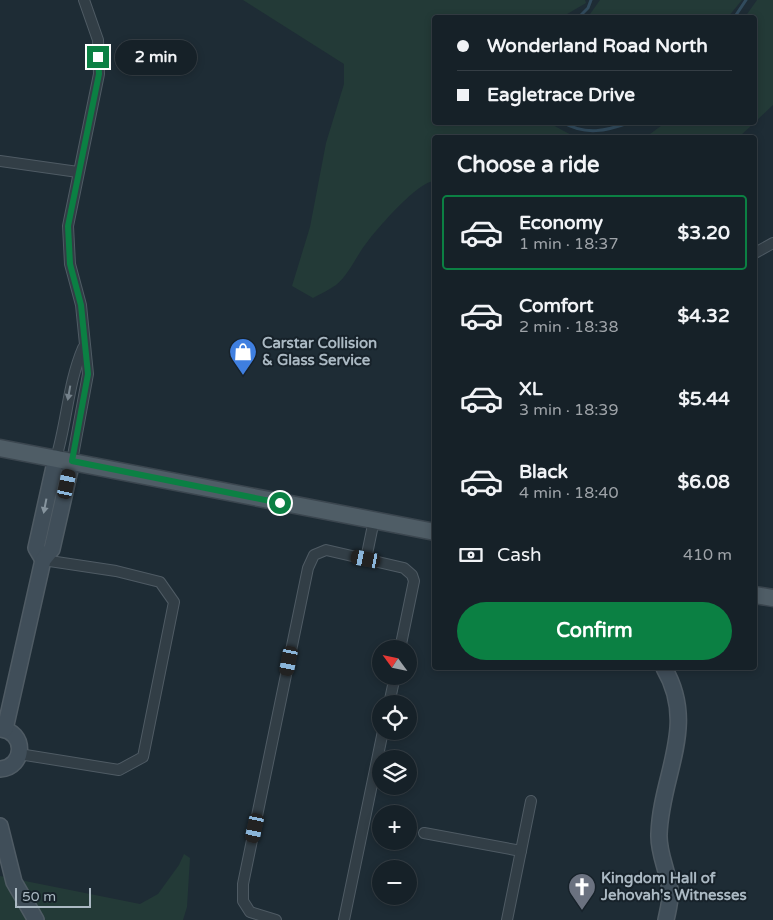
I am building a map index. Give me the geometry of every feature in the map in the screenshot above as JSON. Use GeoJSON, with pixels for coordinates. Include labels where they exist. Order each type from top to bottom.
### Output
{"type":"FeatureCollection","features":[{"type":"Feature","properties":{"kind":"main road"},"geometry":{"type":"LineString","coordinates":[[0,448],[432,531]]}},
{"type":"Feature","properties":{"kind":"main road"},"geometry":{"type":"LineString","coordinates":[[757,595],[773,598]]}},
{"type":"Feature","properties":{"kind":"street"},"geometry":{"type":"LineString","coordinates":[[0,769],[10,766],[19,754],[19,742],[16,736],[2,729],[43,560],[52,549],[72,461],[88,374],[81,305],[70,264],[68,226],[99,74],[98,40],[84,0]]}},
{"type":"Feature","properties":{"kind":"street"},"geometry":{"type":"LineString","coordinates":[[0,161],[78,172]]}},
{"type":"Feature","properties":{"kind":"street"},"geometry":{"type":"LineString","coordinates":[[757,252],[773,243]]}},
{"type":"Feature","properties":{"kind":"street"},"geometry":{"type":"LineString","coordinates":[[43,560],[36,548],[61,441],[73,370],[84,347]]}},
{"type":"Feature","properties":{"kind":"street"},"geometry":{"type":"LineString","coordinates":[[366,559],[374,520]]}},
{"type":"Feature","properties":{"kind":"street"},"geometry":{"type":"LineString","coordinates":[[276,920],[250,912],[243,901],[243,884],[308,568],[314,555],[326,550],[404,568],[412,575],[414,581],[402,640]]}},
{"type":"Feature","properties":{"kind":"street"},"geometry":{"type":"LineString","coordinates":[[19,754],[119,770],[143,757],[174,602],[160,582],[116,570],[43,560]]}},
{"type":"Feature","properties":{"kind":"street"},"geometry":{"type":"LineString","coordinates":[[665,670],[676,695],[680,721],[659,832],[662,858],[670,891],[666,920]]}},
{"type":"Feature","properties":{"kind":"street"},"geometry":{"type":"LineString","coordinates":[[344,920],[381,740]]}},
{"type":"Feature","properties":{"kind":"street"},"geometry":{"type":"LineString","coordinates":[[507,920],[531,801]]}},
{"type":"Feature","properties":{"kind":"street"},"geometry":{"type":"LineString","coordinates":[[0,826],[14,882],[36,920]]}},
{"type":"Feature","properties":{"kind":"street"},"geometry":{"type":"LineString","coordinates":[[424,833],[521,851]]}},
{"type":"Feature","properties":{"kind":"green space"},"geometry":{"type":"Polygon","coordinates":[[[243,0],[585,0],[586,3],[565,15],[432,15],[432,125],[553,125],[571,135],[432,135],[432,182],[419,188],[409,196],[380,226],[341,281],[313,298],[292,286],[310,227],[326,143],[344,84],[344,64],[243,0]]]}},
{"type":"Feature","properties":{"kind":"green space"},"geometry":{"type":"Polygon","coordinates":[[[600,0],[742,0],[730,15],[589,15],[600,0]]]}},
{"type":"Feature","properties":{"kind":"green space"},"geometry":{"type":"Polygon","coordinates":[[[757,0],[773,0],[773,105],[757,120],[757,15],[746,15],[757,0]]]}},
{"type":"Feature","properties":{"kind":"green space"},"geometry":{"type":"Polygon","coordinates":[[[662,125],[752,125],[741,135],[649,135],[662,125]]]}},
{"type":"Feature","properties":{"kind":"green space"},"geometry":{"type":"Polygon","coordinates":[[[184,854],[190,858],[187,907],[183,920],[0,920],[0,876],[140,904],[158,894],[179,865],[184,854]]]}},
{"type":"Feature","properties":{"kind":"waterway"},"geometry":{"type":"LineString","coordinates":[[581,15],[588,8],[591,0]]}},
{"type":"Feature","properties":{"kind":"waterway"},"geometry":{"type":"LineString","coordinates":[[736,15],[746,0]]}},
{"type":"Feature","properties":{"kind":"waterway"},"geometry":{"type":"LineString","coordinates":[[569,125],[588,131],[605,130],[622,125]]}},
{"type":"Feature","properties":{"kind":"place","name":"Carstar Collision & Glass Service"},"geometry":{"type":"Point","coordinates":[243,376]}},
{"type":"Feature","properties":{"kind":"place","name":"Kingdom Hall of Jehovah's Witnesses"},"geometry":{"type":"Point","coordinates":[582,911]}},
{"type":"Feature","properties":{"kind":"route"},"geometry":{"type":"LineString","coordinates":[[98,57],[99,74],[68,226],[70,264],[81,305],[88,374],[72,461],[280,503]]}}]}
